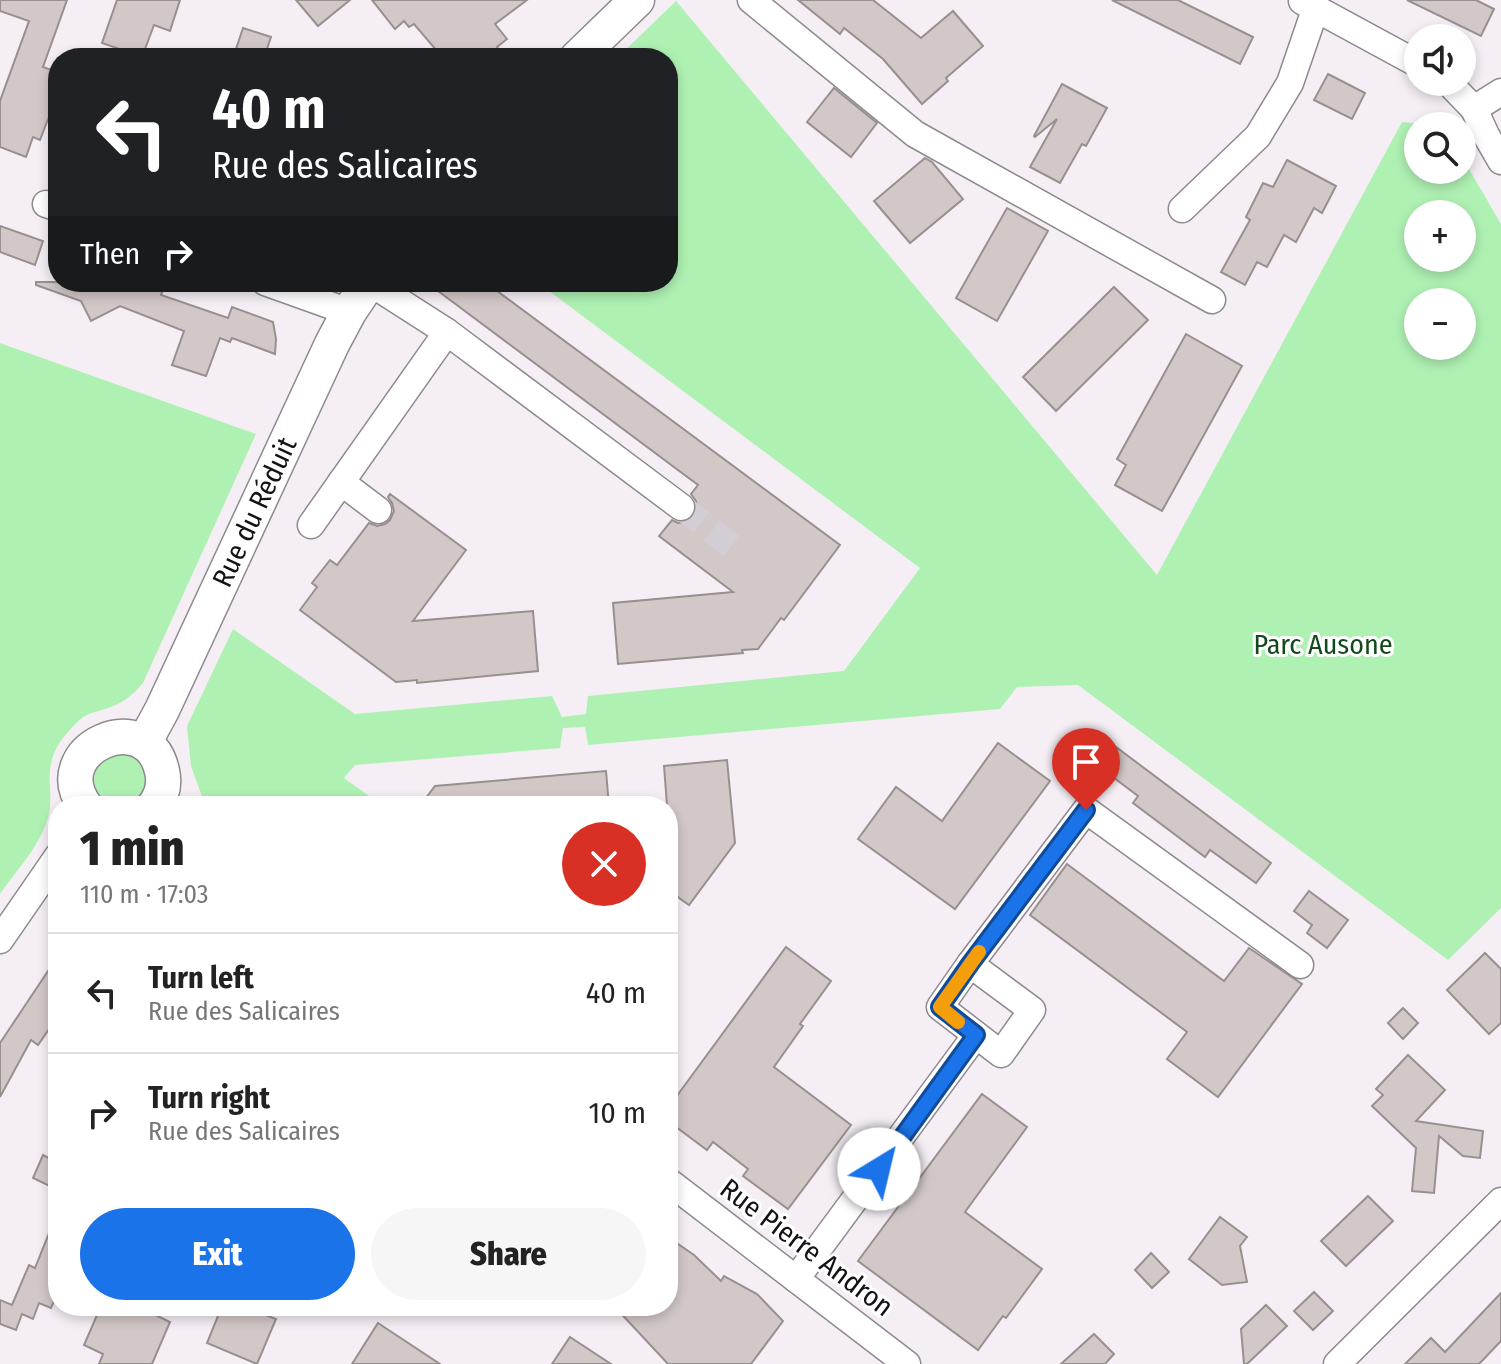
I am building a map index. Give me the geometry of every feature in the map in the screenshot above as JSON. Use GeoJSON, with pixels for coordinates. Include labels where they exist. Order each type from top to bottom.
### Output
{"type":"FeatureCollection","features":[{"type":"Feature","properties":{"kind":"street"},"geometry":{"type":"LineString","coordinates":[[751,0],[915,134],[1212,300]]}},
{"type":"Feature","properties":{"kind":"street"},"geometry":{"type":"LineString","coordinates":[[587,48],[631,2]]}},
{"type":"Feature","properties":{"kind":"street"},"geometry":{"type":"LineString","coordinates":[[1182,209],[1258,136],[1290,83],[1309,4],[1404,56]]}},
{"type":"Feature","properties":{"kind":"street"},"geometry":{"type":"LineString","coordinates":[[1474,109],[1501,92]]}},
{"type":"Feature","properties":{"kind":"street"},"geometry":{"type":"LineString","coordinates":[[1461,96],[1474,109],[1501,161]]}},
{"type":"Feature","properties":{"kind":"street"},"geometry":{"type":"LineString","coordinates":[[293,292],[349,312]]}},
{"type":"Feature","properties":{"kind":"street","name":"Rue du Réduit"},"geometry":{"type":"LineString","coordinates":[[144,743],[332,344],[362,292]]}},
{"type":"Feature","properties":{"kind":"street"},"geometry":{"type":"LineString","coordinates":[[385,292],[447,332],[681,507]]}},
{"type":"Feature","properties":{"kind":"street"},"geometry":{"type":"LineString","coordinates":[[311,525],[447,332]]}},
{"type":"Feature","properties":{"kind":"street"},"geometry":{"type":"LineString","coordinates":[[341,482],[378,510]]}},
{"type":"Feature","properties":{"kind":"street"},"geometry":{"type":"LineString","coordinates":[[80,796],[76,776],[86,752],[96,743],[120,736],[144,743],[153,752],[163,775],[158,796]]}},
{"type":"Feature","properties":{"kind":"street"},"geometry":{"type":"LineString","coordinates":[[970,964],[1032,1010],[1001,1054],[940,1007],[970,964],[1086,810],[1300,965]]}},
{"type":"Feature","properties":{"kind":"street"},"geometry":{"type":"LineString","coordinates":[[0,940],[48,870]]}},
{"type":"Feature","properties":{"kind":"street"},"geometry":{"type":"LineString","coordinates":[[796,1279],[976,1035]]}},
{"type":"Feature","properties":{"kind":"street","name":"Rue Pierre Andron"},"geometry":{"type":"LineString","coordinates":[[678,1189],[907,1364]]}},
{"type":"Feature","properties":{"kind":"street"},"geometry":{"type":"LineString","coordinates":[[1337,1364],[1501,1201]]}},
{"type":"Feature","properties":{"kind":"green space","name":"Parc Ausone"},"geometry":{"type":"Polygon","coordinates":[[[676,1],[1157,575],[1402,122],[1404,184],[1476,184],[1476,181],[1501,224],[1501,908],[1448,960],[1078,685],[1017,687],[1000,709],[588,745],[585,727],[563,728],[560,748],[355,765],[344,778],[369,796],[202,796],[191,766],[187,726],[233,629],[355,714],[552,696],[562,717],[586,714],[588,696],[844,671],[920,568],[550,292],[678,292],[678,48],[627,48],[676,1]]]}},
{"type":"Feature","properties":{"kind":"green space"},"geometry":{"type":"Polygon","coordinates":[[[0,343],[256,434],[143,683],[123,701],[85,716],[63,738],[52,760],[48,817],[43,831],[0,894],[0,343]]]}},
{"type":"Feature","properties":{"kind":"green space"},"geometry":{"type":"Polygon","coordinates":[[[110,756],[130,756],[144,770],[146,780],[140,796],[100,796],[96,790],[96,770],[110,756]]]}},
{"type":"Feature","properties":{"kind":"building"},"geometry":{"type":"Polygon","coordinates":[[[0,0],[67,0],[43,67],[48,69],[48,119],[40,140],[33,137],[26,157],[0,147],[0,101],[29,21],[0,11],[0,0]]]}},
{"type":"Feature","properties":{"kind":"building"},"geometry":{"type":"Polygon","coordinates":[[[117,0],[180,0],[170,31],[154,25],[145,48],[116,48],[102,43],[117,0]]]}},
{"type":"Feature","properties":{"kind":"building"},"geometry":{"type":"Polygon","coordinates":[[[296,0],[350,0],[318,26],[296,0]]]}},
{"type":"Feature","properties":{"kind":"building"},"geometry":{"type":"Polygon","coordinates":[[[372,0],[527,0],[495,24],[507,39],[498,48],[434,48],[414,24],[409,27],[404,21],[395,29],[372,0]]]}},
{"type":"Feature","properties":{"kind":"building"},"geometry":{"type":"Polygon","coordinates":[[[798,0],[873,0],[921,38],[953,11],[983,46],[922,104],[883,59],[844,28],[840,34],[798,0]]]}},
{"type":"Feature","properties":{"kind":"building"},"geometry":{"type":"Polygon","coordinates":[[[1112,0],[1178,0],[1253,37],[1240,64],[1112,0]]]}},
{"type":"Feature","properties":{"kind":"building"},"geometry":{"type":"Polygon","coordinates":[[[1407,0],[1476,0],[1494,9],[1481,36],[1476,34],[1476,24],[1456,24],[1407,0]]]}},
{"type":"Feature","properties":{"kind":"building"},"geometry":{"type":"Polygon","coordinates":[[[243,28],[271,37],[267,48],[236,48],[243,28]]]}},
{"type":"Feature","properties":{"kind":"building"},"geometry":{"type":"Polygon","coordinates":[[[1328,74],[1365,93],[1352,119],[1314,100],[1328,74]]]}},
{"type":"Feature","properties":{"kind":"building"},"geometry":{"type":"Polygon","coordinates":[[[1062,84],[1107,108],[1060,183],[1030,167],[1057,119],[1034,136],[1062,84]]]}},
{"type":"Feature","properties":{"kind":"building"},"geometry":{"type":"Polygon","coordinates":[[[834,88],[877,123],[851,157],[807,122],[834,88]]]}},
{"type":"Feature","properties":{"kind":"building"},"geometry":{"type":"Polygon","coordinates":[[[925,158],[932,162],[963,199],[910,243],[874,201],[925,158]]]}},
{"type":"Feature","properties":{"kind":"building"},"geometry":{"type":"Polygon","coordinates":[[[1287,160],[1336,186],[1322,213],[1314,208],[1296,242],[1284,235],[1267,267],[1257,262],[1245,285],[1221,272],[1250,220],[1246,217],[1263,183],[1273,187],[1287,160]]]}},
{"type":"Feature","properties":{"kind":"building"},"geometry":{"type":"Polygon","coordinates":[[[1007,208],[1048,231],[997,321],[956,298],[1007,208]]]}},
{"type":"Feature","properties":{"kind":"building"},"geometry":{"type":"Polygon","coordinates":[[[0,226],[43,241],[35,265],[0,252],[0,226]]]}},
{"type":"Feature","properties":{"kind":"building"},"geometry":{"type":"Polygon","coordinates":[[[36,282],[48,282],[48,289],[36,285],[36,282]]]}},
{"type":"Feature","properties":{"kind":"building"},"geometry":{"type":"Polygon","coordinates":[[[1114,287],[1148,320],[1056,411],[1023,377],[1114,287]]]}},
{"type":"Feature","properties":{"kind":"building"},"geometry":{"type":"Polygon","coordinates":[[[56,292],[162,292],[161,295],[228,318],[232,307],[273,322],[275,354],[232,338],[230,342],[220,338],[206,376],[172,365],[184,331],[120,306],[91,321],[81,301],[56,292]]]}},
{"type":"Feature","properties":{"kind":"building"},"geometry":{"type":"Polygon","coordinates":[[[439,292],[498,292],[840,545],[784,620],[781,618],[758,649],[618,664],[613,603],[733,592],[659,536],[672,520],[687,522],[694,516],[696,501],[691,494],[698,485],[439,292]]]}},
{"type":"Feature","properties":{"kind":"building"},"geometry":{"type":"Polygon","coordinates":[[[1186,334],[1242,366],[1162,511],[1115,485],[1126,465],[1117,459],[1186,334]]]}},
{"type":"Feature","properties":{"kind":"building"},"geometry":{"type":"Polygon","coordinates":[[[390,494],[466,550],[413,621],[533,611],[538,671],[417,683],[417,680],[396,682],[300,610],[317,587],[312,583],[330,560],[337,565],[369,523],[377,526],[390,520],[394,511],[388,497],[390,494]]]}},
{"type":"Feature","properties":{"kind":"building"},"geometry":{"type":"Polygon","coordinates":[[[1108,741],[1271,863],[1256,883],[1210,850],[1205,857],[1133,803],[1138,796],[1093,762],[1108,741]]]}},
{"type":"Feature","properties":{"kind":"building"},"geometry":{"type":"Polygon","coordinates":[[[998,743],[1050,781],[955,909],[858,839],[896,787],[942,821],[998,743]]]}},
{"type":"Feature","properties":{"kind":"building"},"geometry":{"type":"Polygon","coordinates":[[[727,760],[735,843],[689,905],[678,897],[678,796],[666,796],[664,766],[727,760]]]}},
{"type":"Feature","properties":{"kind":"building"},"geometry":{"type":"Polygon","coordinates":[[[606,771],[608,796],[428,796],[435,786],[606,771]]]}},
{"type":"Feature","properties":{"kind":"building"},"geometry":{"type":"Polygon","coordinates":[[[1067,864],[1224,981],[1249,948],[1302,984],[1218,1097],[1167,1059],[1187,1032],[1030,915],[1067,864]]]}},
{"type":"Feature","properties":{"kind":"building"},"geometry":{"type":"Polygon","coordinates":[[[1309,891],[1348,920],[1327,948],[1307,933],[1312,925],[1294,911],[1309,891]]]}},
{"type":"Feature","properties":{"kind":"building"},"geometry":{"type":"Polygon","coordinates":[[[786,947],[831,981],[774,1067],[851,1125],[788,1209],[743,1176],[748,1169],[713,1142],[707,1150],[678,1128],[678,1094],[786,947]]]}},
{"type":"Feature","properties":{"kind":"building"},"geometry":{"type":"Polygon","coordinates":[[[1485,953],[1501,969],[1501,1023],[1489,1034],[1447,990],[1485,953]]]}},
{"type":"Feature","properties":{"kind":"building"},"geometry":{"type":"Polygon","coordinates":[[[48,971],[48,1030],[38,1045],[31,1040],[0,1097],[0,1043],[48,971]]]}},
{"type":"Feature","properties":{"kind":"building"},"geometry":{"type":"Polygon","coordinates":[[[1403,1008],[1418,1023],[1403,1039],[1388,1023],[1403,1008]]]}},
{"type":"Feature","properties":{"kind":"building"},"geometry":{"type":"Polygon","coordinates":[[[1408,1055],[1445,1090],[1416,1121],[1483,1131],[1480,1158],[1463,1156],[1439,1136],[1434,1193],[1412,1191],[1416,1148],[1372,1106],[1383,1095],[1376,1089],[1408,1055]]]}},
{"type":"Feature","properties":{"kind":"building"},"geometry":{"type":"Polygon","coordinates":[[[982,1094],[1027,1127],[965,1212],[1042,1269],[978,1350],[858,1261],[982,1094]]]}},
{"type":"Feature","properties":{"kind":"building"},"geometry":{"type":"Polygon","coordinates":[[[43,1155],[48,1158],[48,1185],[33,1178],[43,1155]]]}},
{"type":"Feature","properties":{"kind":"building"},"geometry":{"type":"Polygon","coordinates":[[[1368,1196],[1393,1221],[1346,1266],[1321,1241],[1368,1196]]]}},
{"type":"Feature","properties":{"kind":"building"},"geometry":{"type":"Polygon","coordinates":[[[1220,1217],[1247,1237],[1240,1246],[1247,1282],[1222,1285],[1189,1259],[1220,1217]]]}},
{"type":"Feature","properties":{"kind":"building"},"geometry":{"type":"Polygon","coordinates":[[[48,1236],[48,1307],[39,1303],[33,1319],[22,1314],[16,1330],[0,1324],[0,1300],[12,1305],[29,1265],[35,1268],[48,1236]]]}},
{"type":"Feature","properties":{"kind":"building"},"geometry":{"type":"Polygon","coordinates":[[[678,1244],[721,1281],[724,1276],[757,1294],[783,1321],[751,1364],[668,1364],[623,1316],[678,1316],[678,1244]]]}},
{"type":"Feature","properties":{"kind":"building"},"geometry":{"type":"Polygon","coordinates":[[[1151,1253],[1169,1272],[1152,1288],[1135,1270],[1151,1253]]]}},
{"type":"Feature","properties":{"kind":"building"},"geometry":{"type":"Polygon","coordinates":[[[1314,1292],[1333,1311],[1313,1330],[1294,1311],[1314,1292]]]}},
{"type":"Feature","properties":{"kind":"building"},"geometry":{"type":"Polygon","coordinates":[[[1501,1293],[1501,1341],[1479,1364],[1405,1364],[1431,1338],[1445,1352],[1501,1293]]]}},
{"type":"Feature","properties":{"kind":"building"},"geometry":{"type":"Polygon","coordinates":[[[1266,1305],[1287,1326],[1244,1364],[1241,1329],[1266,1305]]]}},
{"type":"Feature","properties":{"kind":"building"},"geometry":{"type":"Polygon","coordinates":[[[97,1316],[157,1316],[170,1322],[152,1364],[99,1364],[103,1354],[84,1345],[97,1316]]]}},
{"type":"Feature","properties":{"kind":"building"},"geometry":{"type":"Polygon","coordinates":[[[218,1316],[268,1316],[276,1319],[257,1364],[207,1343],[218,1316]]]}},
{"type":"Feature","properties":{"kind":"building"},"geometry":{"type":"Polygon","coordinates":[[[378,1323],[440,1364],[352,1364],[378,1323]]]}},
{"type":"Feature","properties":{"kind":"building"},"geometry":{"type":"Polygon","coordinates":[[[1094,1334],[1114,1354],[1105,1364],[1061,1364],[1094,1334]]]}},
{"type":"Feature","properties":{"kind":"building"},"geometry":{"type":"Polygon","coordinates":[[[570,1337],[611,1364],[552,1364],[570,1337]]]}},
{"type":"Feature","properties":{"kind":"tunnel"},"geometry":{"type":"LineString","coordinates":[[681,507],[732,546]]}},
{"type":"Feature","properties":{"kind":"slow traffic"},"geometry":{"type":"LineString","coordinates":[[958,1022],[940,1007],[979,952]]}},
{"type":"Feature","properties":{"kind":"route"},"geometry":{"type":"LineString","coordinates":[[879,1169],[976,1035],[940,1007],[1086,810]]}}]}
